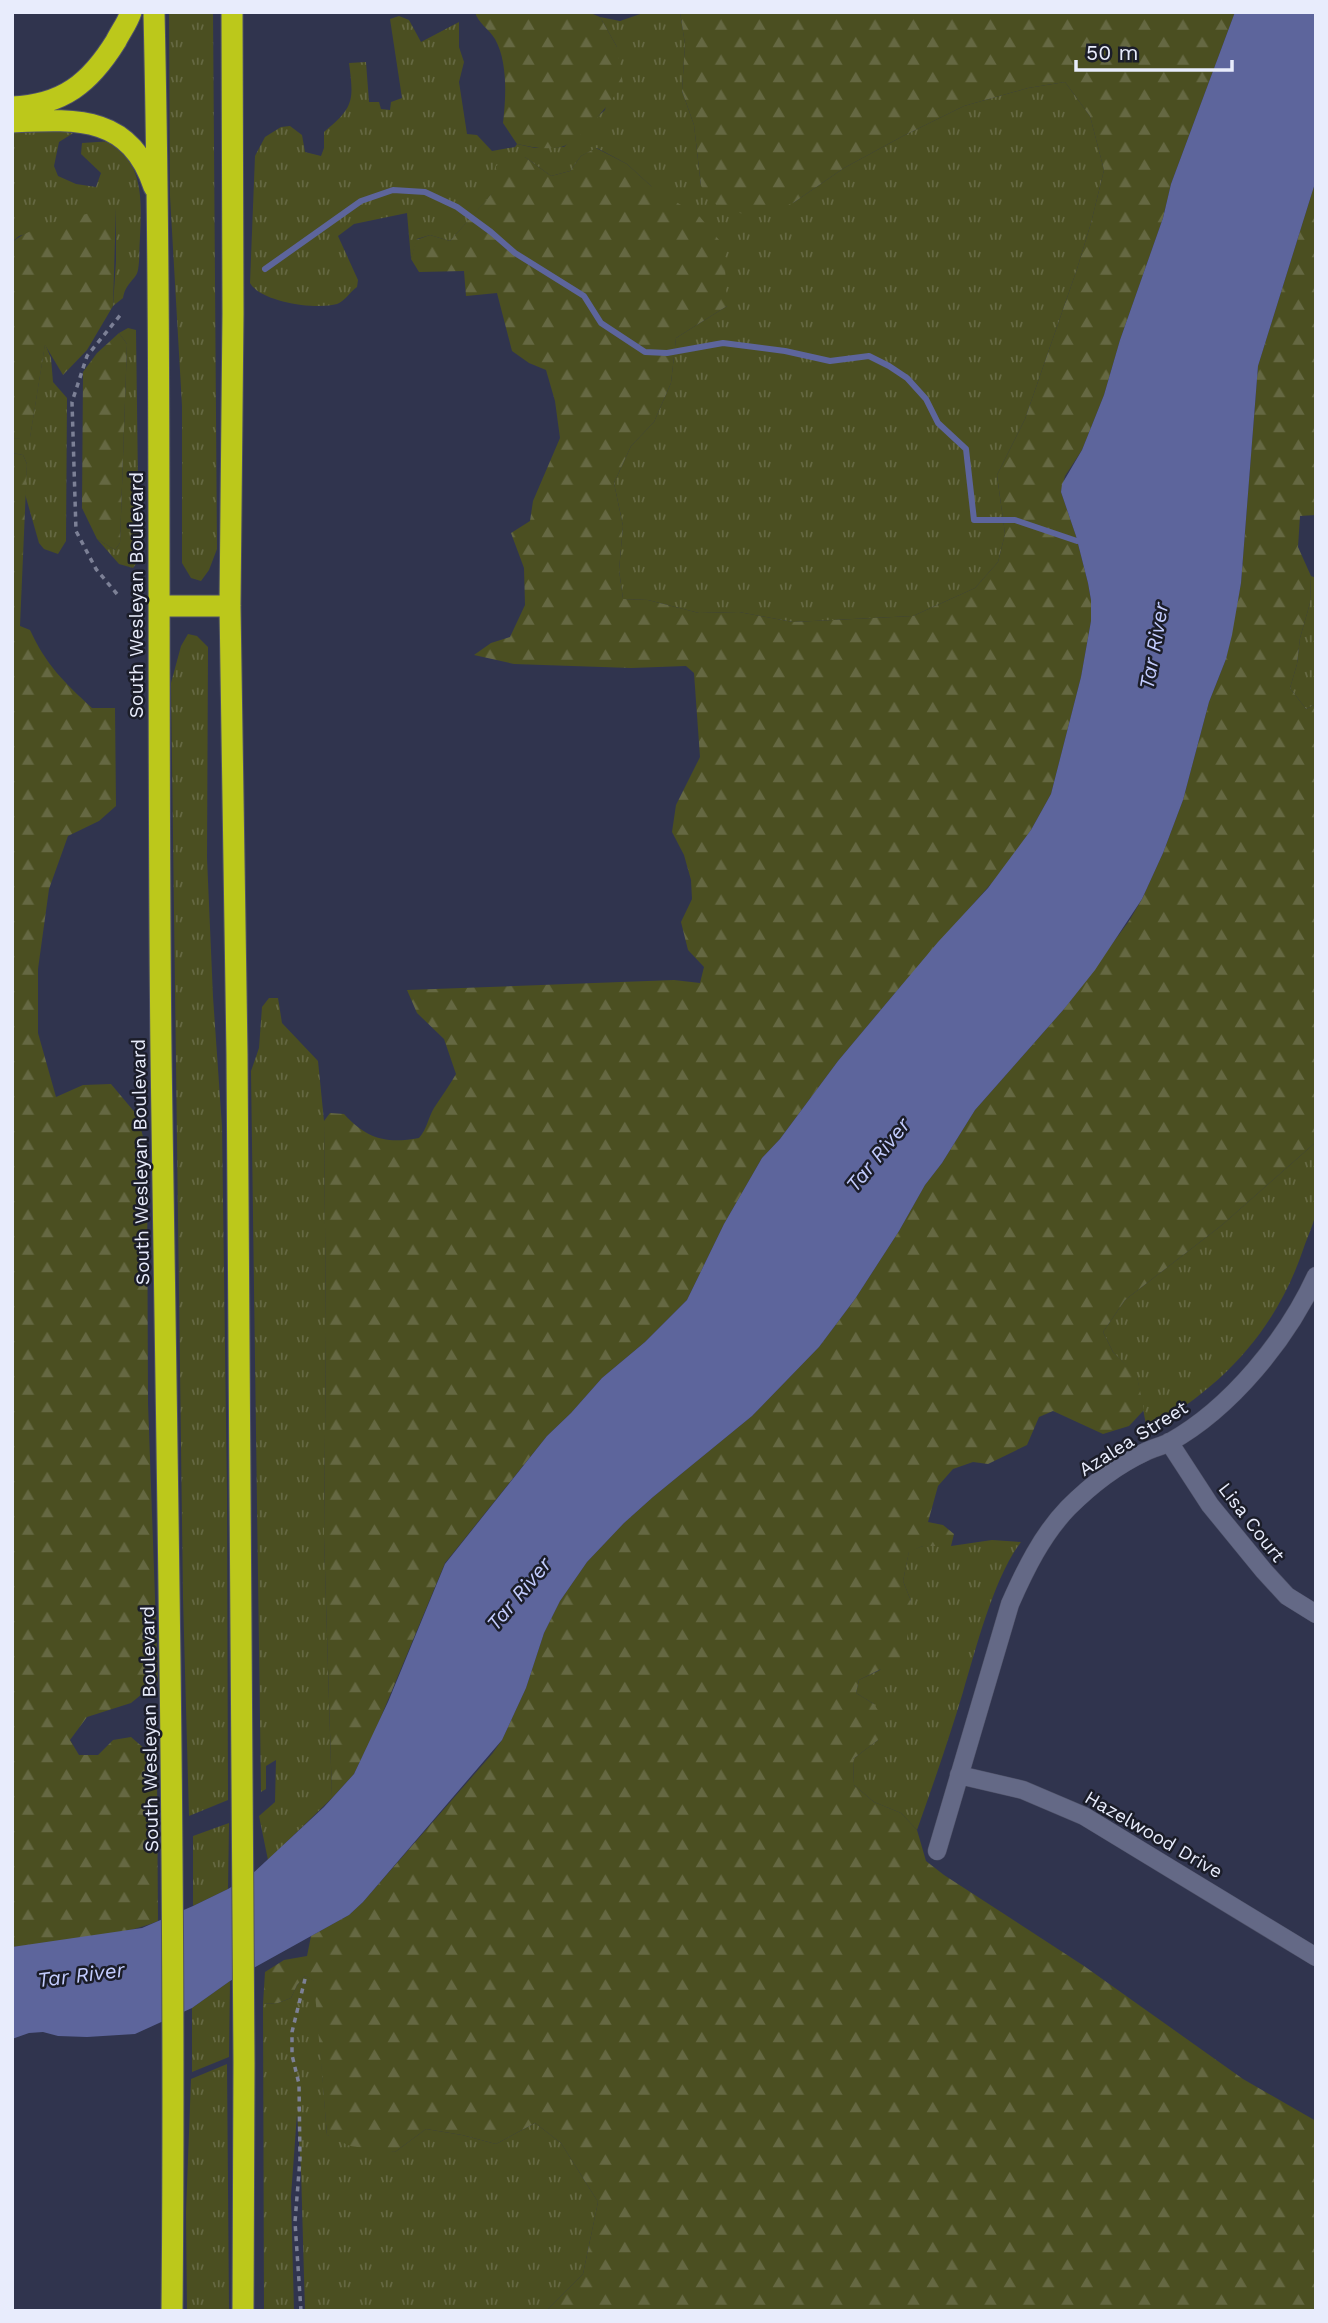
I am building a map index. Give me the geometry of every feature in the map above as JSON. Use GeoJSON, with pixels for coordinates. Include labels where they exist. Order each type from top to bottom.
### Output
{"type":"FeatureCollection","features":[{"type":"Feature","properties":{"kind":"highway"},"geometry":{"type":"LineString","coordinates":[[12,107],[49,102],[78,88],[97,70],[131,12]]}},
{"type":"Feature","properties":{"kind":"highway","name":"South Wesleyan Boulevard"},"geometry":{"type":"LineString","coordinates":[[154,12],[159,202],[161,1048],[173,1827],[172,2311]]}},
{"type":"Feature","properties":{"kind":"highway"},"geometry":{"type":"LineString","coordinates":[[232,12],[230,606],[237,1054],[244,2063],[243,2311]]}},
{"type":"Feature","properties":{"kind":"highway"},"geometry":{"type":"LineString","coordinates":[[12,122],[78,122],[100,126],[122,137],[136,150],[147,168],[159,202]]}},
{"type":"Feature","properties":{"kind":"highway"},"geometry":{"type":"LineString","coordinates":[[159,606],[230,606]]}},
{"type":"Feature","properties":{"kind":"street","name":"Azalea Street"},"geometry":{"type":"LineString","coordinates":[[937,1851],[1010,1604],[1051,1529],[1092,1487],[1146,1451],[1169,1443],[1204,1418],[1236,1389],[1263,1361],[1316,1276]]}},
{"type":"Feature","properties":{"kind":"street","name":"Lisa Court"},"geometry":{"type":"LineString","coordinates":[[1169,1443],[1210,1505],[1264,1572],[1287,1595],[1316,1614]]}},
{"type":"Feature","properties":{"kind":"street","name":"Hazelwood Drive"},"geometry":{"type":"LineString","coordinates":[[959,1775],[1023,1790],[1084,1816],[1316,1957]]}},
{"type":"Feature","properties":{"kind":"path"},"geometry":{"type":"LineString","coordinates":[[117,594],[96,569],[76,531],[72,402],[87,356],[122,313]]}},
{"type":"Feature","properties":{"kind":"path"},"geometry":{"type":"LineString","coordinates":[[301,2311],[295,2221],[300,2159],[300,2114],[299,2084],[292,2055],[292,2032],[306,1975]]}},
{"type":"Feature","properties":{"kind":"green space"},"geometry":{"type":"Polygon","coordinates":[[[169,12],[213,12],[217,549],[209,570],[201,581],[191,578],[182,563],[182,406],[170,196],[169,12]]]}},
{"type":"Feature","properties":{"kind":"green space"},"geometry":{"type":"Polygon","coordinates":[[[475,12],[588,12],[600,17],[617,47],[623,84],[595,120],[569,144],[550,148],[517,144],[503,123],[505,80],[499,48],[475,12]]]}},
{"type":"Feature","properties":{"kind":"green space"},"geometry":{"type":"Polygon","coordinates":[[[646,12],[680,12],[685,44],[682,91],[694,125],[701,186],[793,203],[844,168],[964,106],[1028,88],[1065,82],[1090,116],[1104,170],[1077,269],[1025,419],[997,475],[1005,534],[998,562],[975,588],[913,616],[793,622],[739,612],[699,613],[648,600],[623,599],[619,570],[623,526],[614,483],[631,446],[654,422],[671,383],[676,338],[727,306],[651,186],[627,164],[597,148],[581,156],[570,171],[551,176],[525,157],[450,241],[430,235],[417,239],[411,259],[407,213],[354,224],[338,236],[358,280],[357,287],[337,304],[316,306],[277,300],[256,290],[250,283],[255,156],[265,137],[281,127],[290,126],[302,135],[305,152],[321,156],[324,132],[341,116],[350,102],[349,63],[366,62],[369,102],[379,102],[381,109],[390,110],[391,102],[402,98],[390,19],[399,16],[409,20],[421,42],[459,22],[459,47],[464,62],[459,82],[467,134],[477,135],[492,151],[515,147],[517,144],[535,148],[564,147],[605,110],[617,47],[600,17],[620,21],[646,12]]]}},
{"type":"Feature","properties":{"kind":"green space"},"geometry":{"type":"Polygon","coordinates":[[[680,12],[1235,12],[1171,184],[1163,218],[1120,340],[1104,395],[1082,450],[1065,476],[1061,492],[1088,583],[1091,621],[1081,677],[1051,794],[1031,830],[1004,869],[838,1061],[780,1139],[762,1158],[724,1224],[687,1300],[645,1342],[602,1378],[547,1436],[445,1563],[378,1724],[354,1774],[332,1798],[324,1536],[324,1121],[330,1113],[344,1114],[369,1134],[387,1140],[419,1138],[422,1135],[434,1108],[456,1074],[444,1039],[417,1013],[407,990],[674,980],[700,983],[704,967],[688,950],[681,922],[692,899],[691,880],[684,855],[672,832],[676,805],[700,757],[694,673],[686,666],[631,668],[514,664],[474,655],[491,643],[510,637],[525,605],[524,568],[511,533],[530,521],[533,501],[560,438],[555,401],[546,370],[529,363],[512,351],[497,293],[466,296],[464,271],[419,272],[411,259],[416,240],[430,235],[450,241],[495,190],[496,166],[510,159],[525,157],[551,176],[570,171],[581,156],[596,148],[627,164],[651,186],[700,217],[724,246],[727,306],[676,338],[671,383],[654,422],[631,446],[614,483],[623,526],[619,570],[623,599],[648,600],[699,613],[739,612],[793,622],[913,616],[975,588],[998,562],[1005,534],[997,475],[1025,419],[1077,269],[1104,170],[1090,116],[1065,82],[1028,88],[964,106],[844,168],[793,203],[753,217],[717,206],[701,186],[694,125],[682,91],[685,44],[680,12]]]}},
{"type":"Feature","properties":{"kind":"green space"},"geometry":{"type":"Polygon","coordinates":[[[33,128],[75,132],[59,142],[54,166],[58,176],[76,184],[96,187],[101,173],[81,154],[82,143],[113,141],[123,151],[135,173],[141,210],[138,270],[123,298],[113,306],[116,208],[19,236],[12,242],[12,130],[33,128]]]}},
{"type":"Feature","properties":{"kind":"green space"},"geometry":{"type":"Polygon","coordinates":[[[1316,180],[1316,515],[1300,516],[1298,547],[1311,576],[1310,603],[1290,688],[1306,709],[1316,704],[1316,1142],[1222,1225],[1125,1300],[1103,1332],[1113,1352],[1137,1376],[1144,1410],[1129,1426],[1103,1434],[1053,1411],[1039,1417],[1027,1445],[988,1464],[973,1462],[953,1469],[938,1486],[928,1522],[943,1525],[954,1534],[951,1546],[923,1546],[909,1552],[903,1581],[911,1601],[907,1639],[899,1660],[859,1680],[856,1693],[874,1704],[884,1720],[878,1740],[853,1759],[854,1785],[874,1802],[901,1813],[917,1830],[926,1861],[1084,1966],[1243,2079],[1316,2121],[1316,2311],[546,2311],[583,2274],[598,2202],[561,2143],[535,2123],[496,2144],[426,2129],[395,2152],[350,2146],[327,2135],[314,1981],[305,1976],[291,1998],[278,2003],[263,2004],[265,1972],[284,1960],[307,1956],[311,1936],[349,1915],[363,1902],[492,1754],[502,1740],[526,1688],[544,1633],[560,1601],[587,1562],[653,1497],[752,1416],[819,1347],[855,1299],[975,1110],[1064,1009],[1129,921],[1142,899],[1183,800],[1209,702],[1226,659],[1241,583],[1258,366],[1316,180]]]}},
{"type":"Feature","properties":{"kind":"green space"},"geometry":{"type":"Polygon","coordinates":[[[116,207],[113,306],[87,350],[63,375],[45,345],[30,438],[12,439],[12,242],[48,224],[116,207]]]}},
{"type":"Feature","properties":{"kind":"green space"},"geometry":{"type":"Polygon","coordinates":[[[128,328],[136,330],[139,560],[133,568],[119,564],[97,539],[115,550],[120,543],[127,344],[119,333],[128,328]]]}},
{"type":"Feature","properties":{"kind":"green space"},"geometry":{"type":"Polygon","coordinates":[[[119,333],[127,344],[120,543],[115,550],[97,539],[82,508],[83,372],[97,353],[119,333]]]}},
{"type":"Feature","properties":{"kind":"green space"},"geometry":{"type":"Polygon","coordinates":[[[45,344],[51,358],[53,382],[67,398],[66,541],[58,554],[44,549],[39,543],[25,494],[27,464],[23,455],[12,453],[12,439],[30,437],[45,344]]]}},
{"type":"Feature","properties":{"kind":"green space"},"geometry":{"type":"Polygon","coordinates":[[[12,453],[23,455],[27,464],[20,626],[30,630],[56,672],[92,708],[115,708],[116,806],[99,821],[68,836],[49,889],[38,969],[38,1033],[56,1097],[83,1085],[111,1084],[137,1115],[147,1151],[148,1403],[158,1681],[131,1703],[87,1717],[70,1740],[79,1755],[98,1755],[113,1740],[131,1737],[153,1756],[157,1774],[158,1921],[106,1935],[12,1947],[12,453]]]}},
{"type":"Feature","properties":{"kind":"green space"},"geometry":{"type":"Polygon","coordinates":[[[1311,576],[1316,578],[1316,704],[1306,709],[1290,688],[1310,603],[1311,576]]]}},
{"type":"Feature","properties":{"kind":"green space"},"geometry":{"type":"Polygon","coordinates":[[[188,634],[197,636],[208,647],[207,858],[222,1126],[228,1800],[189,1816],[183,1598],[171,683],[181,646],[188,634]]]}},
{"type":"Feature","properties":{"kind":"green space"},"geometry":{"type":"Polygon","coordinates":[[[269,998],[278,998],[282,1023],[318,1061],[324,1121],[324,1536],[332,1798],[268,1860],[259,1816],[275,1802],[276,1760],[266,1766],[266,1789],[261,1792],[251,1071],[259,1048],[262,1007],[269,998]]]}},
{"type":"Feature","properties":{"kind":"green space"},"geometry":{"type":"Polygon","coordinates":[[[1316,1142],[1316,1212],[1292,1277],[1278,1305],[1244,1354],[1223,1375],[1200,1395],[1147,1430],[1137,1377],[1113,1352],[1103,1332],[1125,1300],[1222,1225],[1316,1142]]]}},
{"type":"Feature","properties":{"kind":"green space"},"geometry":{"type":"Polygon","coordinates":[[[992,1540],[1021,1542],[1002,1574],[994,1594],[917,1830],[901,1813],[874,1802],[854,1785],[853,1759],[878,1740],[874,1704],[856,1693],[859,1680],[880,1670],[911,1601],[903,1581],[909,1551],[923,1546],[951,1546],[992,1540]]]}},
{"type":"Feature","properties":{"kind":"green space"},"geometry":{"type":"Polygon","coordinates":[[[229,1823],[228,1889],[193,1906],[193,1836],[229,1823]]]}},
{"type":"Feature","properties":{"kind":"green space"},"geometry":{"type":"Polygon","coordinates":[[[305,1976],[315,1981],[327,2135],[395,2152],[426,2129],[496,2144],[535,2123],[561,2143],[598,2202],[583,2274],[546,2311],[305,2311],[297,2114],[291,2196],[294,2311],[264,2311],[263,2004],[278,2003],[291,1998],[305,1976]]]}},
{"type":"Feature","properties":{"kind":"green space"},"geometry":{"type":"Polygon","coordinates":[[[230,1981],[229,2057],[192,2072],[192,2008],[230,1981]]]}},
{"type":"Feature","properties":{"kind":"green space"},"geometry":{"type":"Polygon","coordinates":[[[227,2064],[229,2311],[187,2311],[186,2212],[191,2079],[227,2064]]]}},
{"type":"Feature","properties":{"kind":"water","name":"Tar River"},"geometry":{"type":"Polygon","coordinates":[[[1235,12],[1316,12],[1316,180],[1258,366],[1241,583],[1232,635],[1226,659],[1209,702],[1183,800],[1142,899],[1095,970],[975,1110],[855,1299],[819,1347],[752,1416],[653,1497],[587,1562],[560,1601],[544,1633],[526,1688],[502,1740],[363,1902],[349,1915],[230,1981],[192,2008],[135,2034],[87,2037],[58,2036],[43,2032],[29,2033],[12,2039],[12,1947],[142,1928],[228,1889],[252,1874],[324,1807],[354,1774],[388,1702],[445,1564],[547,1436],[602,1378],[645,1342],[687,1300],[724,1224],[762,1158],[780,1139],[838,1061],[938,942],[988,888],[1031,830],[1051,794],[1081,677],[1091,621],[1088,583],[1061,492],[1062,484],[1082,450],[1104,395],[1120,340],[1163,218],[1171,184],[1235,12]]]}},
{"type":"Feature","properties":{"kind":"waterway"},"geometry":{"type":"LineString","coordinates":[[265,269],[361,201],[393,190],[425,192],[457,207],[515,253],[584,296],[601,323],[645,352],[667,353],[723,343],[785,351],[830,361],[869,356],[889,366],[907,378],[926,399],[938,423],[966,449],[974,520],[1015,520],[1077,541]]}}]}
